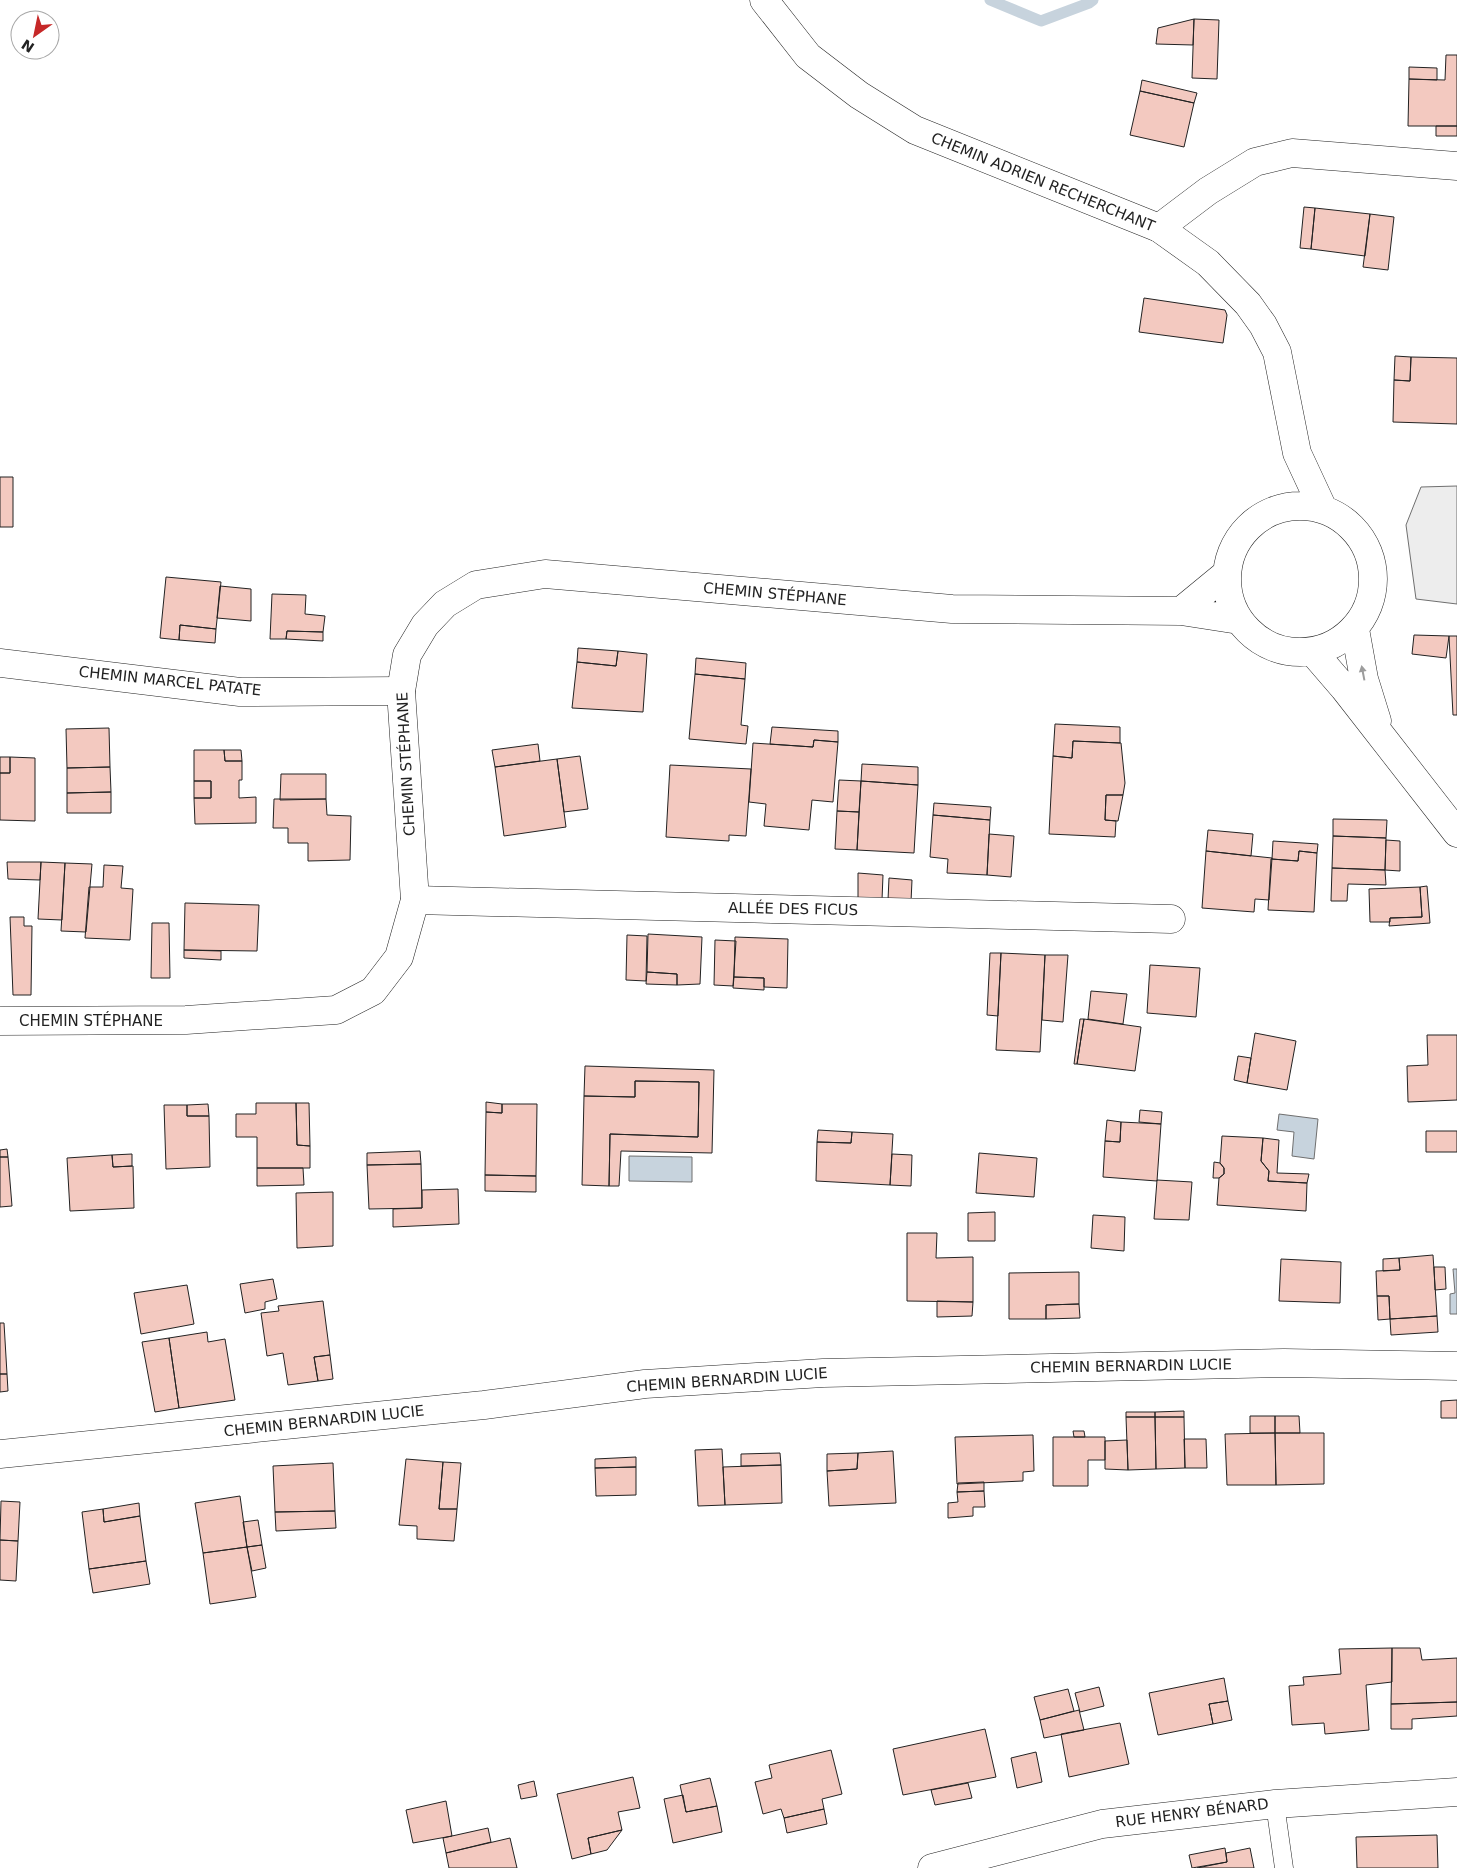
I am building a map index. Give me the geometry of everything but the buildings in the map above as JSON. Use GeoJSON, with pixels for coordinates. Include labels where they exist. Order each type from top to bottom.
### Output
{"type":"FeatureCollection","features":[{"type":"Feature","properties":{"kind":"street","name":"CHEMIN ADRIEN RECHERCHANT"},"geometry":{"type":"LineString","coordinates":[[764,0],[808,56],[859,95],[915,130],[1159,228],[1208,263],[1248,304],[1263,325],[1277,352],[1297,453],[1323,510]]}},
{"type":"Feature","properties":{"kind":"street"},"geometry":{"type":"LineString","coordinates":[[1159,228],[1208,191],[1255,162],[1292,153],[1457,166]]}},
{"type":"Feature","properties":{"kind":"street","name":"CHEMIN ADRIEN RECHERCHANT"},"geometry":{"type":"LineString","coordinates":[[1283,507],[1297,453]]}},
{"type":"Feature","properties":{"kind":"street"},"geometry":{"type":"LineString","coordinates":[[1303,506],[1323,510],[1345,521],[1362,539],[1371,561],[1373,585],[1368,608],[1355,629],[1336,644],[1313,652],[1292,653],[1271,648],[1253,636],[1238,620],[1231,606],[1226,590],[1226,574],[1230,556],[1238,538],[1250,524],[1265,514],[1283,507],[1303,506]]}},
{"type":"Feature","properties":{"kind":"street","name":"CHEMIN STÉPHANE"},"geometry":{"type":"LineString","coordinates":[[0,1021],[186,1020],[336,1010],[373,991],[399,957],[415,900],[401,691],[407,655],[425,625],[445,604],[476,585],[545,574],[952,610],[1180,611],[1238,620]]}},
{"type":"Feature","properties":{"kind":"street"},"geometry":{"type":"LineString","coordinates":[[1180,611],[1226,574]]}},
{"type":"Feature","properties":{"kind":"street"},"geometry":{"type":"LineString","coordinates":[[1355,629],[1364,679],[1382,736]]}},
{"type":"Feature","properties":{"kind":"street"},"geometry":{"type":"LineString","coordinates":[[1313,652],[1382,736],[1457,833]]}},
{"type":"Feature","properties":{"kind":"street","name":"CHEMIN MARCEL PATATE"},"geometry":{"type":"LineString","coordinates":[[0,663],[240,692],[401,691]]}},
{"type":"Feature","properties":{"kind":"street","name":"ALLÉE DES FICUS"},"geometry":{"type":"LineString","coordinates":[[415,900],[1171,919]]}},
{"type":"Feature","properties":{"kind":"street","name":"CHEMIN BERNARDIN LUCIE"},"geometry":{"type":"LineString","coordinates":[[0,1454],[484,1405],[645,1384],[823,1373],[1284,1363],[1457,1366]]}},
{"type":"Feature","properties":{"kind":"street","name":"RUE HENRY BÉNARD"},"geometry":{"type":"LineString","coordinates":[[932,1868],[1102,1824],[1274,1804],[1457,1792]]}},
{"type":"Feature","properties":{"kind":"lane"},"geometry":{"type":"LineString","coordinates":[[1274,1804],[1284,1868]]}},
{"type":"Feature","properties":{"kind":"shaded area"},"geometry":{"type":"Polygon","coordinates":[[[1457,486],[1457,604],[1416,599],[1406,525],[1421,487],[1457,486]]]}},
{"type":"Feature","properties":{"kind":"shaded area"},"geometry":{"type":"Polygon","coordinates":[[[1279,1114],[1318,1119],[1314,1159],[1292,1156],[1294,1132],[1277,1130],[1279,1114]]]}},
{"type":"Feature","properties":{"kind":"shaded area"},"geometry":{"type":"Polygon","coordinates":[[[629,1156],[692,1157],[692,1182],[629,1181],[629,1156]]]}},
{"type":"Feature","properties":{"kind":"shaded area"},"geometry":{"type":"Polygon","coordinates":[[[1453,1269],[1457,1269],[1457,1314],[1450,1314],[1450,1294],[1455,1293],[1453,1269]]]}},
{"type":"Feature","properties":{"kind":"waterway"},"geometry":{"type":"LineString","coordinates":[[990,0],[1041,21],[1093,0]]}}]}
